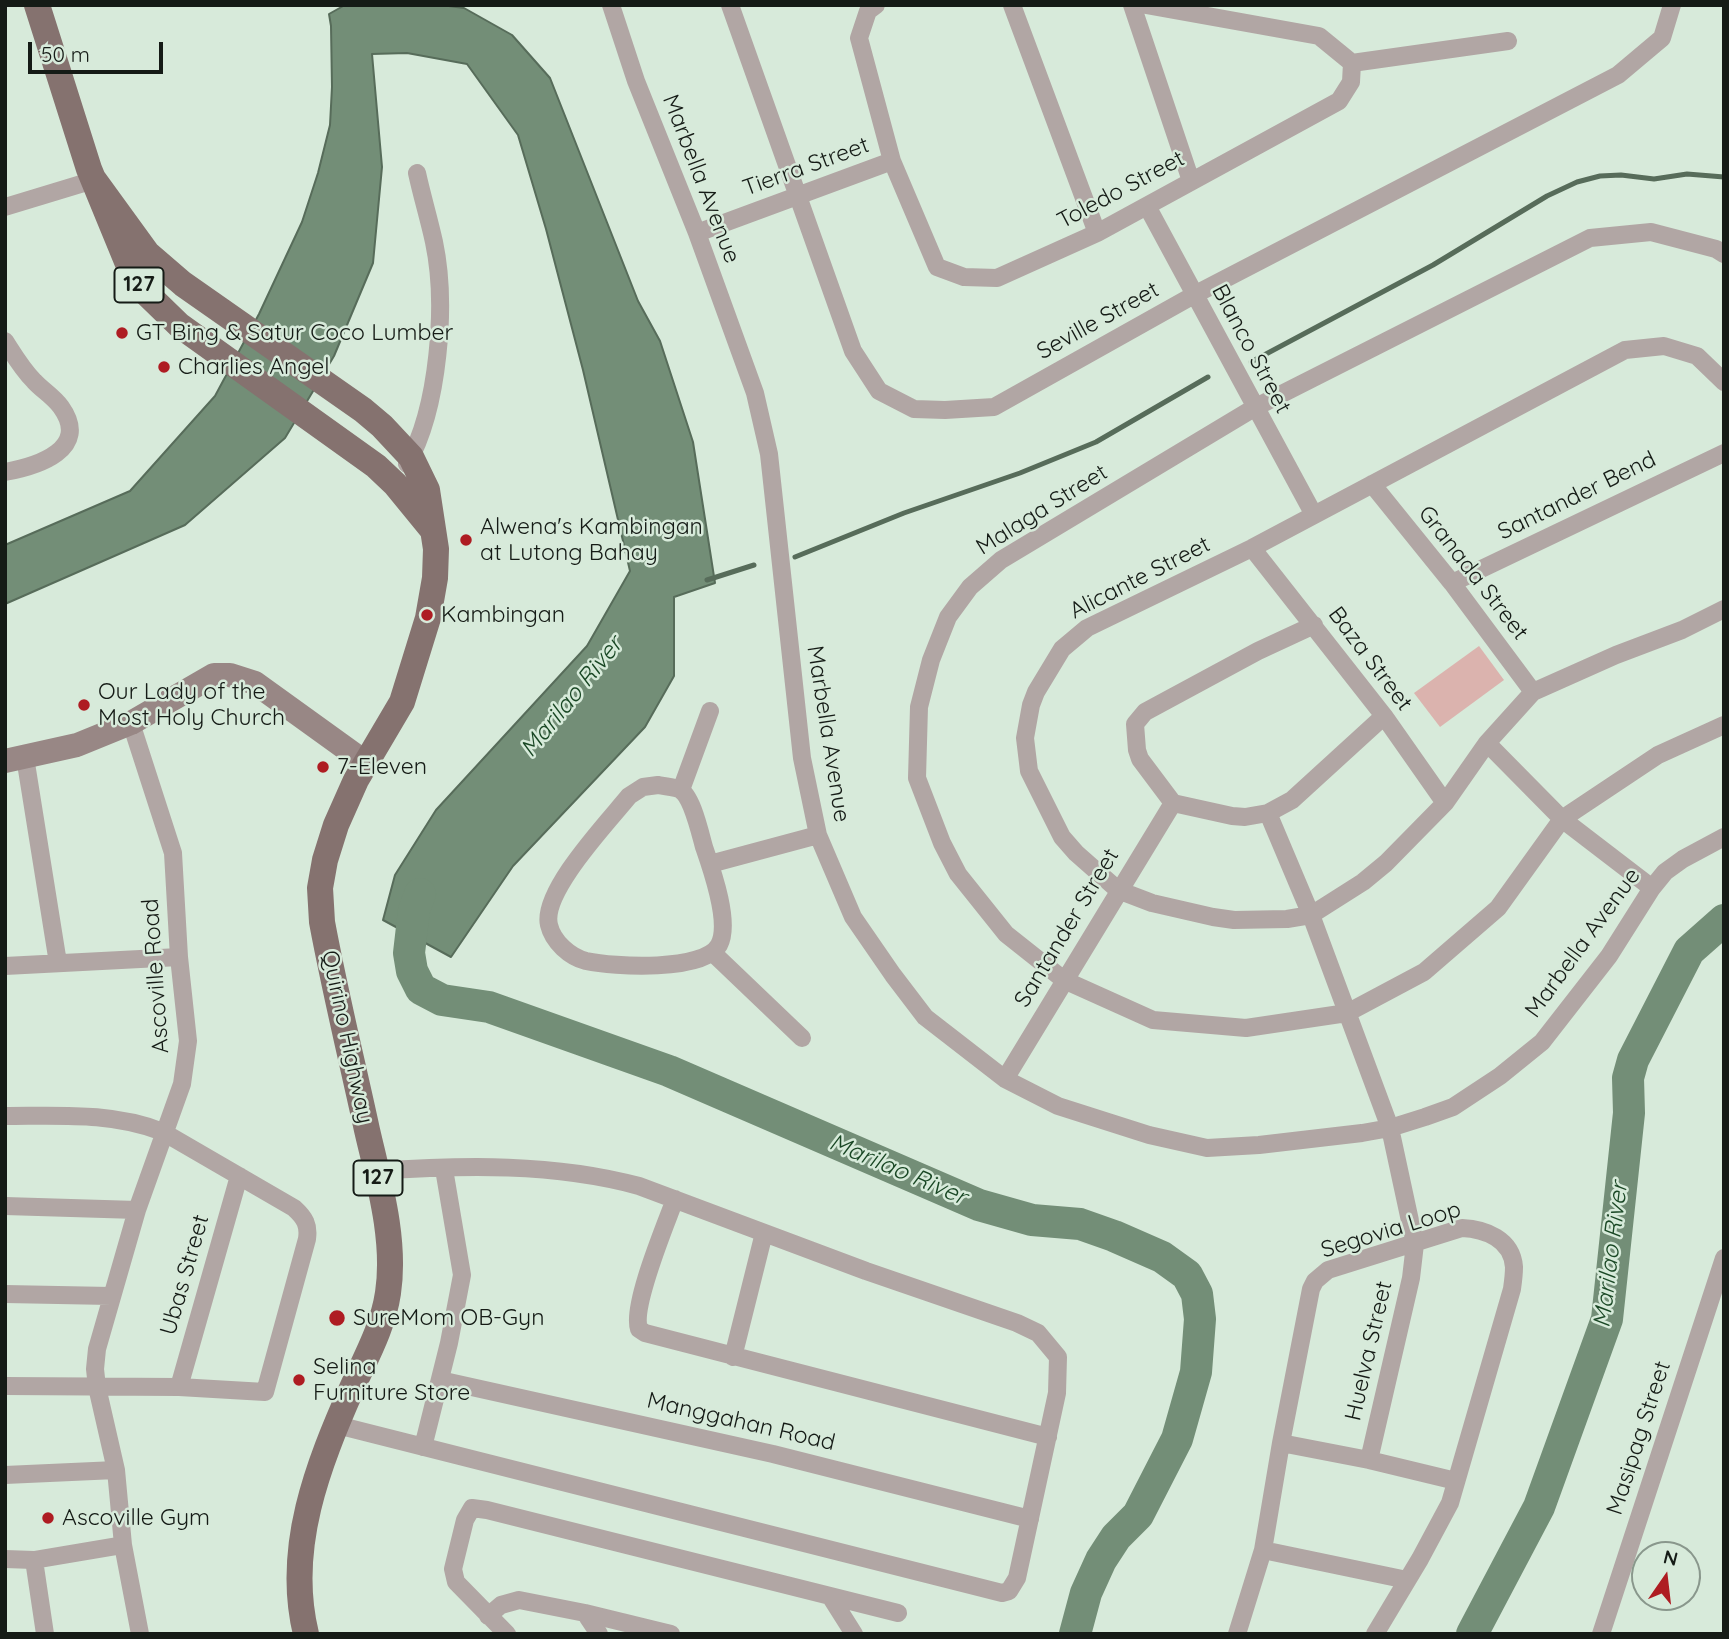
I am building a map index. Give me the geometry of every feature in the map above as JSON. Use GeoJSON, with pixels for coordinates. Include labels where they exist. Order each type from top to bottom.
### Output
{"type":"FeatureCollection","features":[{"type":"Feature","properties":{"kind":"main road","name":"Quirino Highway"},"geometry":{"type":"LineString","coordinates":[[37,5],[94,180],[122,255],[144,291],[179,325],[376,467],[396,484],[432,530]]}},
{"type":"Feature","properties":{"kind":"main road","name":"Quirino Highway"},"geometry":{"type":"LineString","coordinates":[[94,180],[147,253],[183,284],[242,327],[363,410],[411,457],[427,490],[436,549],[435,579],[428,618],[402,702],[356,780],[336,825],[320,888],[322,922],[386,1220],[390,1264],[388,1293],[380,1324],[337,1425],[303,1525],[298,1573],[306,1634]]}},
{"type":"Feature","properties":{"kind":"street","name":"Marbella Avenue"},"geometry":{"type":"LineString","coordinates":[[611,5],[636,81],[697,233],[755,393],[769,454],[802,758],[818,835],[853,917],[892,975],[925,1017],[1005,1079],[1058,1107],[1149,1135],[1207,1147],[1259,1144],[1390,1128],[1453,1107],[1500,1076],[1542,1042],[1609,956],[1665,872],[1724,837]]}},
{"type":"Feature","properties":{"kind":"street","name":"Seville Street"},"geometry":{"type":"LineString","coordinates":[[730,5],[853,351],[879,391],[914,409],[944,410],[994,407],[1194,295],[1618,75],[1662,38],[1672,5]]}},
{"type":"Feature","properties":{"kind":"street","name":"Toledo Street"},"geometry":{"type":"LineString","coordinates":[[876,5],[868,11],[859,38],[892,161],[937,267],[964,277],[997,278],[1097,233],[1339,101],[1351,82],[1352,63]]}},
{"type":"Feature","properties":{"kind":"street"},"geometry":{"type":"LineString","coordinates":[[1012,5],[1097,233]]}},
{"type":"Feature","properties":{"kind":"street"},"geometry":{"type":"LineString","coordinates":[[1132,5],[1191,181]]}},
{"type":"Feature","properties":{"kind":"street"},"geometry":{"type":"LineString","coordinates":[[1146,5],[1320,36],[1352,63],[1508,41]]}},
{"type":"Feature","properties":{"kind":"street","name":"Tierra Street"},"geometry":{"type":"LineString","coordinates":[[697,233],[892,161]]}},
{"type":"Feature","properties":{"kind":"street"},"geometry":{"type":"LineString","coordinates":[[396,484],[424,425],[435,374],[440,300],[435,244],[416,173]]}},
{"type":"Feature","properties":{"kind":"street"},"geometry":{"type":"LineString","coordinates":[[5,207],[94,180]]}},
{"type":"Feature","properties":{"kind":"street","name":"Blanco Street"},"geometry":{"type":"LineString","coordinates":[[1147,206],[1314,515]]}},
{"type":"Feature","properties":{"kind":"street","name":"Malaga Street"},"geometry":{"type":"LineString","coordinates":[[1724,254],[1716,249],[1651,232],[1590,238],[1254,408],[1000,560],[970,587],[948,617],[930,660],[919,707],[917,778],[942,843],[958,874],[1006,933],[1063,980],[1153,1020],[1246,1028],[1347,1013],[1424,972],[1498,908],[1562,819],[1658,755],[1724,726]]}},
{"type":"Feature","properties":{"kind":"street"},"geometry":{"type":"LineString","coordinates":[[5,341],[34,382],[62,408],[71,430],[67,442],[47,460],[5,472]]}},
{"type":"Feature","properties":{"kind":"street","name":"Alicante Street"},"geometry":{"type":"LineString","coordinates":[[1724,382],[1697,356],[1664,346],[1625,350],[1252,548],[1087,628],[1062,649],[1033,698],[1025,738],[1029,771],[1062,837],[1118,890],[1152,903],[1234,920],[1287,919],[1311,915],[1363,883],[1387,863],[1445,803],[1486,743],[1533,692],[1616,655],[1682,630],[1724,609]]}},
{"type":"Feature","properties":{"kind":"street","name":"Santander Bend"},"geometry":{"type":"LineString","coordinates":[[1452,583],[1724,453]]}},
{"type":"Feature","properties":{"kind":"street","name":"Granada Street"},"geometry":{"type":"LineString","coordinates":[[1372,484],[1452,583],[1533,692]]}},
{"type":"Feature","properties":{"kind":"street","name":"Baza Street"},"geometry":{"type":"LineString","coordinates":[[1252,548],[1384,716],[1445,803]]}},
{"type":"Feature","properties":{"kind":"street"},"geometry":{"type":"LineString","coordinates":[[1314,625],[1258,651],[1145,712],[1135,724],[1140,760],[1173,803],[1233,817],[1268,813],[1293,800],[1384,716]]}},
{"type":"Feature","properties":{"kind":"street"},"geometry":{"type":"LineString","coordinates":[[58,963],[15,759],[77,745],[131,723],[214,675],[230,675],[255,683],[366,763]]}},
{"type":"Feature","properties":{"kind":"street"},"geometry":{"type":"LineString","coordinates":[[681,790],[710,711]]}},
{"type":"Feature","properties":{"kind":"street","name":"Ascoville Road"},"geometry":{"type":"LineString","coordinates":[[131,723],[173,853],[178,957],[188,1041],[182,1084],[137,1210],[111,1296],[97,1349],[95,1368],[116,1470],[123,1545],[140,1634]]}},
{"type":"Feature","properties":{"kind":"street"},"geometry":{"type":"LineString","coordinates":[[1486,743],[1562,819],[1652,888]]}},
{"type":"Feature","properties":{"kind":"street"},"geometry":{"type":"LineString","coordinates":[[658,785],[681,790],[689,799],[710,864],[724,925],[720,943],[713,953],[691,962],[677,964],[585,961],[567,951],[555,938],[549,923],[556,891],[629,796],[643,787],[658,785]]}},
{"type":"Feature","properties":{"kind":"street","name":"Santander Street"},"geometry":{"type":"LineString","coordinates":[[1005,1079],[1173,803]]}},
{"type":"Feature","properties":{"kind":"street","name":"Huelva Street"},"geometry":{"type":"LineString","coordinates":[[1268,813],[1311,915],[1390,1128],[1415,1244],[1411,1278],[1369,1460]]}},
{"type":"Feature","properties":{"kind":"street"},"geometry":{"type":"LineString","coordinates":[[710,864],[818,835]]}},
{"type":"Feature","properties":{"kind":"street"},"geometry":{"type":"LineString","coordinates":[[713,953],[802,1038]]}},
{"type":"Feature","properties":{"kind":"street"},"geometry":{"type":"LineString","coordinates":[[5,966],[178,957]]}},
{"type":"Feature","properties":{"kind":"street"},"geometry":{"type":"LineString","coordinates":[[5,1116],[116,1118],[143,1124],[163,1132],[294,1208],[307,1222],[307,1240],[265,1392],[179,1387],[5,1386]]}},
{"type":"Feature","properties":{"kind":"street"},"geometry":{"type":"LineString","coordinates":[[423,1447],[462,1275],[444,1169]]}},
{"type":"Feature","properties":{"kind":"street"},"geometry":{"type":"LineString","coordinates":[[337,1425],[994,1592],[1009,1591],[1017,1578],[1057,1392],[1058,1357],[1038,1333],[1017,1323],[675,1199],[609,1178],[574,1172],[538,1169],[376,1171]]}},
{"type":"Feature","properties":{"kind":"street","name":"Ubas Street"},"geometry":{"type":"LineString","coordinates":[[179,1387],[239,1176]]}},
{"type":"Feature","properties":{"kind":"street"},"geometry":{"type":"LineString","coordinates":[[675,1199],[643,1290],[637,1316],[639,1329],[654,1338],[1048,1437]]}},
{"type":"Feature","properties":{"kind":"street"},"geometry":{"type":"LineString","coordinates":[[5,1206],[137,1210]]}},
{"type":"Feature","properties":{"kind":"street","name":"Segovia Loop"},"geometry":{"type":"LineString","coordinates":[[1237,1634],[1263,1550],[1281,1443],[1311,1289],[1315,1281],[1328,1270],[1462,1228],[1478,1228],[1501,1241],[1514,1265],[1512,1289],[1450,1503],[1375,1634]]}},
{"type":"Feature","properties":{"kind":"street"},"geometry":{"type":"LineString","coordinates":[[733,1357],[764,1233]]}},
{"type":"Feature","properties":{"kind":"street","name":"Masipag Street"},"geometry":{"type":"LineString","coordinates":[[1601,1634],[1724,1258]]}},
{"type":"Feature","properties":{"kind":"street"},"geometry":{"type":"LineString","coordinates":[[5,1294],[111,1296]]}},
{"type":"Feature","properties":{"kind":"street","name":"Manggahan Road"},"geometry":{"type":"LineString","coordinates":[[440,1380],[773,1454],[1030,1519]]}},
{"type":"Feature","properties":{"kind":"street"},"geometry":{"type":"LineString","coordinates":[[1281,1443],[1456,1481]]}},
{"type":"Feature","properties":{"kind":"street"},"geometry":{"type":"LineString","coordinates":[[5,1475],[116,1470]]}},
{"type":"Feature","properties":{"kind":"street"},"geometry":{"type":"LineString","coordinates":[[507,1634],[456,1583],[453,1576],[465,1520],[472,1508],[898,1613]]}},
{"type":"Feature","properties":{"kind":"street"},"geometry":{"type":"LineString","coordinates":[[5,1559],[34,1560],[123,1545]]}},
{"type":"Feature","properties":{"kind":"street"},"geometry":{"type":"LineString","coordinates":[[1263,1550],[1407,1580]]}},
{"type":"Feature","properties":{"kind":"street"},"geometry":{"type":"LineString","coordinates":[[34,1560],[45,1634]]}},
{"type":"Feature","properties":{"kind":"street"},"geometry":{"type":"LineString","coordinates":[[830,1596],[854,1634]]}},
{"type":"Feature","properties":{"kind":"street"},"geometry":{"type":"LineString","coordinates":[[488,1616],[501,1605],[519,1600],[585,1612],[671,1634]]}},
{"type":"Feature","properties":{"kind":"street"},"geometry":{"type":"LineString","coordinates":[[585,1612],[598,1634]]}},
{"type":"Feature","properties":{"kind":"shaded area"},"geometry":{"type":"Polygon","coordinates":[[[1479,646],[1504,680],[1440,727],[1414,693],[1479,646]]]}},
{"type":"Feature","properties":{"kind":"water"},"geometry":{"type":"Polygon","coordinates":[[[345,5],[441,5],[464,8],[512,35],[550,78],[638,301],[660,341],[693,442],[715,583],[674,597],[674,676],[645,727],[513,866],[451,957],[383,920],[395,875],[436,810],[587,646],[630,571],[583,370],[518,135],[467,64],[407,53],[372,54],[382,167],[373,263],[334,356],[285,438],[185,525],[5,604],[5,545],[130,491],[215,396],[259,314],[302,222],[330,125],[332,87],[329,14],[345,5]]]}},
{"type":"Feature","properties":{"kind":"waterway"},"geometry":{"type":"LineString","coordinates":[[1251,362],[1433,265],[1547,196],[1577,182],[1600,176],[1621,175],[1654,179],[1687,174],[1724,177]]}},
{"type":"Feature","properties":{"kind":"waterway"},"geometry":{"type":"LineString","coordinates":[[795,557],[904,513],[1020,473],[1096,442],[1208,377]]}},
{"type":"Feature","properties":{"kind":"waterway"},"geometry":{"type":"LineString","coordinates":[[707,580],[754,565]]}},
{"type":"Feature","properties":{"kind":"waterway","name":"Marilao River"},"geometry":{"type":"LineString","coordinates":[[420,894],[414,910],[409,953],[412,971],[421,989],[442,1000],[489,1007],[669,1071],[979,1205],[1032,1220],[1080,1224],[1162,1257],[1187,1275],[1197,1294],[1200,1319],[1196,1372],[1177,1439],[1138,1515],[1116,1537],[1101,1560],[1086,1593],[1075,1634]]}},
{"type":"Feature","properties":{"kind":"waterway","name":"Marilao River"},"geometry":{"type":"LineString","coordinates":[[1472,1634],[1539,1507],[1607,1319],[1629,1113],[1628,1078],[1633,1060],[1689,951],[1724,920]]}},
{"type":"Feature","properties":{"kind":"place","name":"GT Bing & Satur Coco Lumber"},"geometry":{"type":"Point","coordinates":[122,333]}},
{"type":"Feature","properties":{"kind":"place","name":"Charlies Angel"},"geometry":{"type":"Point","coordinates":[164,367]}},
{"type":"Feature","properties":{"kind":"place","name":"Alwena's Kambingan at Lutong Bahay"},"geometry":{"type":"Point","coordinates":[466,540]}},
{"type":"Feature","properties":{"kind":"place","name":"Kambingan"},"geometry":{"type":"Point","coordinates":[427,615]}},
{"type":"Feature","properties":{"kind":"place","name":"Our Lady of the Most Holy Church"},"geometry":{"type":"Point","coordinates":[84,705]}},
{"type":"Feature","properties":{"kind":"place","name":"7-Eleven"},"geometry":{"type":"Point","coordinates":[323,767]}},
{"type":"Feature","properties":{"kind":"place","name":"SureMom OB-Gyn"},"geometry":{"type":"Point","coordinates":[337,1318]}},
{"type":"Feature","properties":{"kind":"place","name":"Selina Furniture Store"},"geometry":{"type":"Point","coordinates":[299,1380]}},
{"type":"Feature","properties":{"kind":"place","name":"Ascoville Gym"},"geometry":{"type":"Point","coordinates":[48,1518]}}]}
